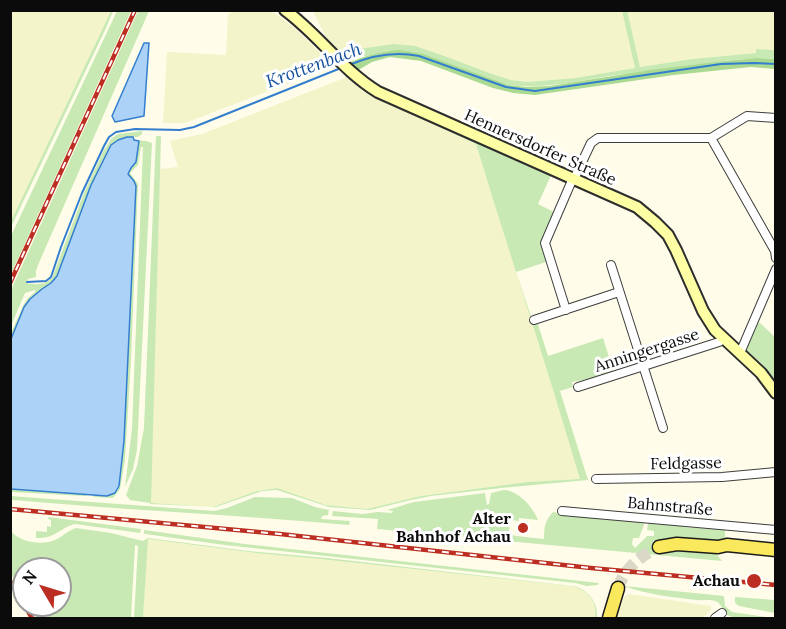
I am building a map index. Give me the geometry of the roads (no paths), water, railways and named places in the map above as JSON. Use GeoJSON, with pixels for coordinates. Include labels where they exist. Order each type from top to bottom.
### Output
{"type":"FeatureCollection","features":[{"type":"Feature","properties":{"kind":"main road"},"geometry":{"type":"LineString","coordinates":[[659,547],[677,544],[718,547],[727,545],[776,550]]}},
{"type":"Feature","properties":{"kind":"main road"},"geometry":{"type":"LineString","coordinates":[[718,547],[726,551],[776,556]]}},
{"type":"Feature","properties":{"kind":"main road"},"geometry":{"type":"LineString","coordinates":[[609,618],[618,588]]}},
{"type":"Feature","properties":{"kind":"street","name":"Hennersdorfer Straße"},"geometry":{"type":"LineString","coordinates":[[285,10],[362,82],[378,92],[637,207],[668,235],[703,310],[715,330],[761,373],[776,393]]}},
{"type":"Feature","properties":{"kind":"street"},"geometry":{"type":"LineString","coordinates":[[566,310],[545,243],[591,142],[598,138],[711,138],[747,116],[776,118]]}},
{"type":"Feature","properties":{"kind":"street"},"geometry":{"type":"LineString","coordinates":[[711,138],[775,251],[776,258]]}},
{"type":"Feature","properties":{"kind":"street"},"geometry":{"type":"LineString","coordinates":[[611,265],[663,428]]}},
{"type":"Feature","properties":{"kind":"street"},"geometry":{"type":"LineString","coordinates":[[741,353],[773,287],[776,268]]}},
{"type":"Feature","properties":{"kind":"street"},"geometry":{"type":"LineString","coordinates":[[534,320],[619,292]]}},
{"type":"Feature","properties":{"kind":"street","name":"Anningergasse"},"geometry":{"type":"LineString","coordinates":[[578,387],[723,339]]}},
{"type":"Feature","properties":{"kind":"street","name":"Feldgasse"},"geometry":{"type":"LineString","coordinates":[[596,478],[710,477],[776,472]]}},
{"type":"Feature","properties":{"kind":"street","name":"Bahnstraße"},"geometry":{"type":"LineString","coordinates":[[562,511],[776,530]]}},
{"type":"Feature","properties":{"kind":"street"},"geometry":{"type":"LineString","coordinates":[[715,618],[722,613]]}},
{"type":"Feature","properties":{"kind":"water"},"geometry":{"type":"Polygon","coordinates":[[[144,43],[149,43],[144,116],[115,122],[112,116],[144,43]]]}},
{"type":"Feature","properties":{"kind":"water"},"geometry":{"type":"Polygon","coordinates":[[[127,137],[133,137],[134,140],[139,141],[136,162],[128,174],[136,186],[124,441],[119,486],[115,493],[107,496],[11,489],[11,339],[24,307],[57,276],[91,185],[111,145],[127,137]]]}},
{"type":"Feature","properties":{"kind":"waterway","name":"Krottenbach"},"geometry":{"type":"LineString","coordinates":[[349,65],[384,55],[419,56],[506,87],[535,91],[721,64],[776,64]]}},
{"type":"Feature","properties":{"kind":"waterway","name":"Krottenbach"},"geometry":{"type":"LineString","coordinates":[[27,282],[46,281],[51,277],[82,193],[109,137],[116,132],[135,129],[180,130],[194,127],[341,68]]}},
{"type":"Feature","properties":{"kind":"tunnel"},"geometry":{"type":"LineString","coordinates":[[618,588],[634,563],[659,547]]}},
{"type":"Feature","properties":{"kind":"railway"},"geometry":{"type":"LineString","coordinates":[[10,283],[135,10]]}},
{"type":"Feature","properties":{"kind":"railway"},"geometry":{"type":"LineString","coordinates":[[10,509],[776,585]]}},
{"type":"Feature","properties":{"kind":"railway"},"geometry":{"type":"LineString","coordinates":[[10,581],[32,618]]}},
{"type":"Feature","properties":{"kind":"place","name":"Alter Bahnhof Achau"},"geometry":{"type":"Point","coordinates":[523,528]}},
{"type":"Feature","properties":{"kind":"place","name":"Achau"},"geometry":{"type":"Point","coordinates":[754,581]}}]}
